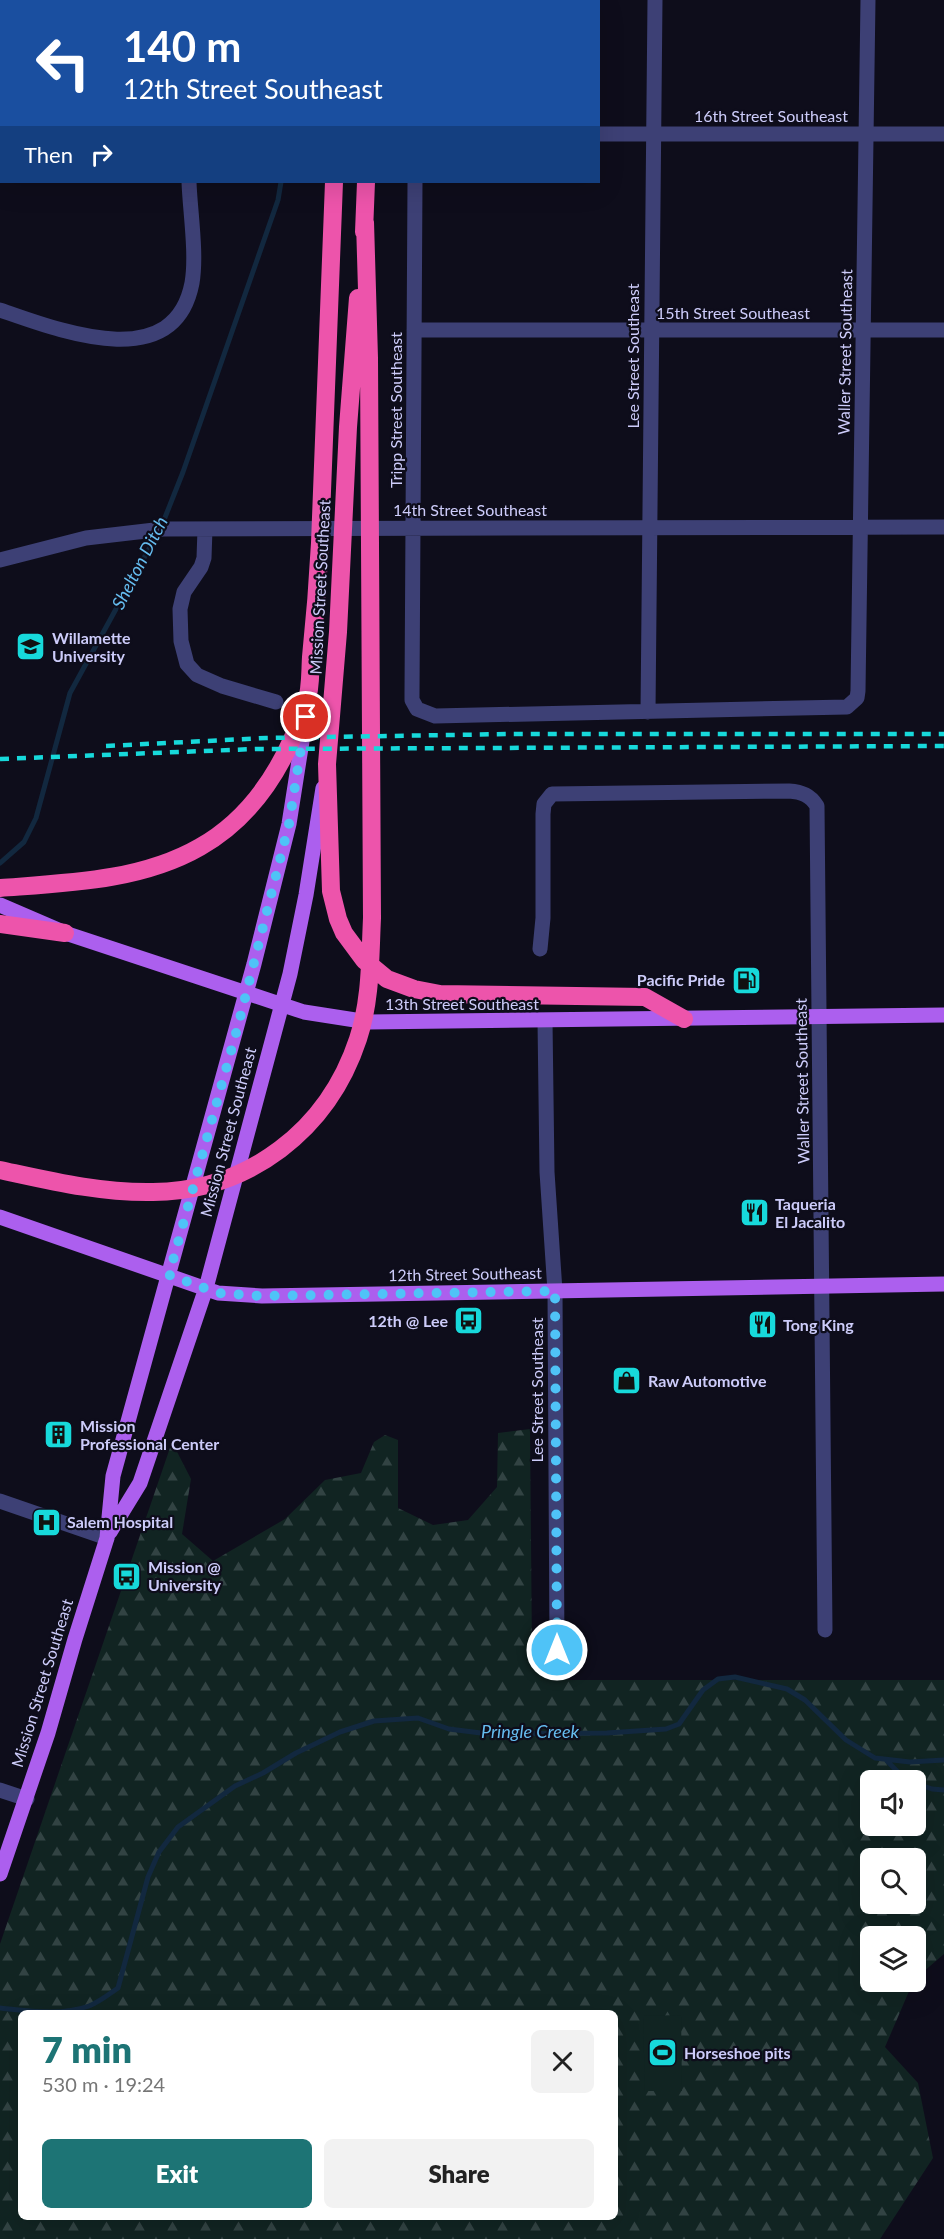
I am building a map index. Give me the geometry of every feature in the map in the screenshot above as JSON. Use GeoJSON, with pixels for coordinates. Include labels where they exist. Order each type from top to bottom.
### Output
{"type":"FeatureCollection","features":[{"type":"Feature","properties":{"kind":"highway","name":"Mission Street Southeast"},"geometry":{"type":"LineString","coordinates":[[307,701],[318,594],[334,183]]}},
{"type":"Feature","properties":{"kind":"highway","name":"Mission Street Southeast"},"geometry":{"type":"LineString","coordinates":[[366,183],[365,222],[348,427],[338,632],[323,826],[331,891],[338,919],[344,933],[364,960],[387,979],[414,989],[440,994],[645,997],[684,1019]]}},
{"type":"Feature","properties":{"kind":"highway"},"geometry":{"type":"LineString","coordinates":[[0,1170],[78,1187],[123,1191],[175,1190],[221,1180],[249,1169],[294,1139],[331,1098],[347,1068],[358,1038],[367,1002],[370,964],[369,358],[365,222]]}},
{"type":"Feature","properties":{"kind":"highway"},"geometry":{"type":"LineString","coordinates":[[0,888],[105,878],[139,871],[174,860],[201,847],[240,817],[260,796],[276,773],[307,701]]}},
{"type":"Feature","properties":{"kind":"highway"},"geometry":{"type":"LineString","coordinates":[[0,924],[65,933]]}},
{"type":"Feature","properties":{"kind":"main road","name":"Mission Street Southeast"},"geometry":{"type":"LineString","coordinates":[[0,1874],[27,1799],[107,1538],[113,1476],[238,1026],[289,824],[307,701]]}},
{"type":"Feature","properties":{"kind":"main road","name":"Mission Street Southeast"},"geometry":{"type":"LineString","coordinates":[[107,1538],[140,1483],[206,1288],[290,974],[323,826]]}},
{"type":"Feature","properties":{"kind":"main road","name":"13th Street Southeast"},"geometry":{"type":"LineString","coordinates":[[0,905],[65,933],[304,1012],[340,1019],[368,1022],[545,1021],[944,1015]]}},
{"type":"Feature","properties":{"kind":"main road","name":"12th Street Southeast"},"geometry":{"type":"LineString","coordinates":[[0,1217],[218,1293],[262,1296],[944,1284]]}},
{"type":"Feature","properties":{"kind":"street","name":"Lee Street Southeast"},"geometry":{"type":"LineString","coordinates":[[648,712],[656,0]]}},
{"type":"Feature","properties":{"kind":"street","name":"Waller Street Southeast"},"geometry":{"type":"LineString","coordinates":[[648,712],[841,708],[854,703],[858,691],[868,0]]}},
{"type":"Feature","properties":{"kind":"street","name":"16th Street Southeast"},"geometry":{"type":"LineString","coordinates":[[600,134],[944,134]]}},
{"type":"Feature","properties":{"kind":"street"},"geometry":{"type":"LineString","coordinates":[[0,310],[75,334],[103,338],[147,336],[172,323],[183,312],[193,272],[189,183]]}},
{"type":"Feature","properties":{"kind":"street","name":"Tripp Street Southeast"},"geometry":{"type":"LineString","coordinates":[[415,183],[412,700],[417,709],[435,716],[648,712]]}},
{"type":"Feature","properties":{"kind":"street","name":"15th Street Southeast"},"geometry":{"type":"LineString","coordinates":[[414,330],[944,330]]}},
{"type":"Feature","properties":{"kind":"street","name":"14th Street Southeast"},"geometry":{"type":"LineString","coordinates":[[0,560],[86,538],[130,532],[414,528],[944,527]]}},
{"type":"Feature","properties":{"kind":"street"},"geometry":{"type":"LineString","coordinates":[[200,530],[204,558],[201,567],[184,592],[180,609],[181,641],[187,664],[191,670],[222,686],[276,702]]}},
{"type":"Feature","properties":{"kind":"street","name":"Waller Street Southeast"},"geometry":{"type":"LineString","coordinates":[[540,949],[543,918],[543,814],[548,796],[558,792],[789,791],[807,795],[817,806],[825,1630]]}},
{"type":"Feature","properties":{"kind":"street","name":"Lee Street Southeast"},"geometry":{"type":"LineString","coordinates":[[545,1021],[547,1172],[555,1291],[557,1650]]}},
{"type":"Feature","properties":{"kind":"street"},"geometry":{"type":"LineString","coordinates":[[0,1501],[107,1538]]}},
{"type":"Feature","properties":{"kind":"street"},"geometry":{"type":"LineString","coordinates":[[0,1790],[27,1799]]}},
{"type":"Feature","properties":{"kind":"green space"},"geometry":{"type":"Polygon","coordinates":[[[530,1429],[532,1653],[568,1680],[944,1680],[944,1954],[926,1970],[926,1926],[860,1926],[860,1992],[909,1992],[885,2047],[918,2083],[933,2158],[880,2239],[0,2239],[0,1944],[172,1442],[191,1479],[182,1534],[213,1561],[285,1519],[325,1480],[361,1473],[374,1442],[385,1435],[398,1440],[398,1508],[433,1525],[468,1520],[497,1487],[498,1433],[530,1429]]]}},
{"type":"Feature","properties":{"kind":"green space","name":"Horseshoe pits"},"geometry":{"type":"Polygon","coordinates":[[[681,2015],[682,2091],[645,2091],[643,2016],[681,2015]]]}},
{"type":"Feature","properties":{"kind":"waterway","name":"Shelton Ditch"},"geometry":{"type":"LineString","coordinates":[[0,863],[24,842],[36,818],[70,693],[162,525],[183,472],[278,200],[281,183]]}},
{"type":"Feature","properties":{"kind":"waterway","name":"Pringle Creek"},"geometry":{"type":"LineString","coordinates":[[72,2010],[93,2004],[118,1988],[148,1877],[159,1852],[178,1827],[235,1786],[263,1773],[296,1753],[340,1732],[374,1721],[418,1718],[449,1729],[489,1734],[607,1733],[666,1729],[679,1724],[703,1690],[718,1679],[735,1677],[787,1689],[805,1700],[846,1740],[875,1758],[910,1762],[944,1760]]}},
{"type":"Feature","properties":{"kind":"waterway"},"geometry":{"type":"LineString","coordinates":[[887,1761],[896,1770]]}},
{"type":"Feature","properties":{"kind":"waterway"},"geometry":{"type":"LineString","coordinates":[[926,1787],[944,1790]]}},
{"type":"Feature","properties":{"kind":"waterway","name":"Pringle Creek"},"geometry":{"type":"LineString","coordinates":[[0,2008],[22,2010]]}},
{"type":"Feature","properties":{"kind":"railway"},"geometry":{"type":"LineString","coordinates":[[106,746],[266,738],[510,734],[944,734]]}},
{"type":"Feature","properties":{"kind":"railway"},"geometry":{"type":"LineString","coordinates":[[0,759],[256,749],[944,746]]}},
{"type":"Feature","properties":{"kind":"place","name":"Willamette University"},"geometry":{"type":"Point","coordinates":[31,647]}},
{"type":"Feature","properties":{"kind":"place","name":"Pacific Pride"},"geometry":{"type":"Point","coordinates":[746,980]}},
{"type":"Feature","properties":{"kind":"place","name":"Taqueria El Jacalito"},"geometry":{"type":"Point","coordinates":[754,1213]}},
{"type":"Feature","properties":{"kind":"place","name":"12th @ Lee"},"geometry":{"type":"Point","coordinates":[469,1321]}},
{"type":"Feature","properties":{"kind":"place","name":"Tong King"},"geometry":{"type":"Point","coordinates":[762,1325]}},
{"type":"Feature","properties":{"kind":"place","name":"Raw Automotive"},"geometry":{"type":"Point","coordinates":[627,1381]}},
{"type":"Feature","properties":{"kind":"place","name":"Mission Professional Center"},"geometry":{"type":"Point","coordinates":[59,1435]}},
{"type":"Feature","properties":{"kind":"place","name":"Salem Hospital"},"geometry":{"type":"Point","coordinates":[46,1522]}},
{"type":"Feature","properties":{"kind":"place","name":"Mission @ University"},"geometry":{"type":"Point","coordinates":[127,1576]}},
{"type":"Feature","properties":{"kind":"place","name":"Horseshoe pits"},"geometry":{"type":"Point","coordinates":[663,2053]}},
{"type":"Feature","properties":{"kind":"route"},"geometry":{"type":"LineString","coordinates":[[306,717],[289,824],[238,1026],[169,1275],[218,1293],[262,1296],[555,1291],[557,1650]]}}]}
